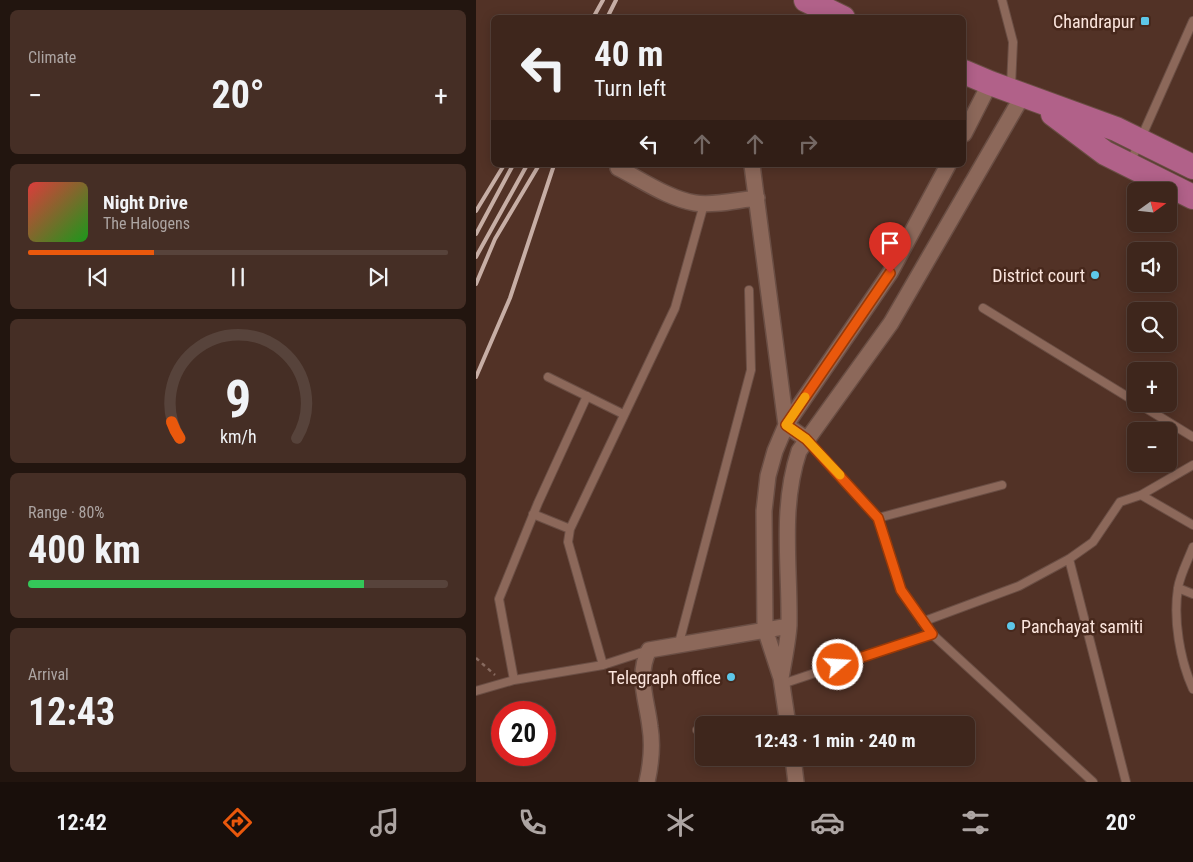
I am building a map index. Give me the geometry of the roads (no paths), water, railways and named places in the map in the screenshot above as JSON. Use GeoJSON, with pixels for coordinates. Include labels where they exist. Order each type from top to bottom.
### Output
{"type":"FeatureCollection","features":[{"type":"Feature","properties":{"kind":"main road"},"geometry":{"type":"LineString","coordinates":[[814,4],[837,15]]}},
{"type":"Feature","properties":{"kind":"main road"},"geometry":{"type":"LineString","coordinates":[[966,73],[1116,129],[1193,167]]}},
{"type":"Feature","properties":{"kind":"main road"},"geometry":{"type":"LineString","coordinates":[[1014,92],[1105,153],[1193,198]]}},
{"type":"Feature","properties":{"kind":"street"},"geometry":{"type":"LineString","coordinates":[[966,132],[1014,92]]}},
{"type":"Feature","properties":{"kind":"street"},"geometry":{"type":"LineString","coordinates":[[782,681],[789,626],[786,520],[791,474],[799,450],[891,323],[1014,92]]}},
{"type":"Feature","properties":{"kind":"street"},"geometry":{"type":"LineString","coordinates":[[752,167],[786,425],[806,439]]}},
{"type":"Feature","properties":{"kind":"street"},"geometry":{"type":"LineString","coordinates":[[787,716],[782,681],[765,629],[764,510],[768,476],[774,451],[786,425],[890,273],[947,167]]}},
{"type":"Feature","properties":{"kind":"street"},"geometry":{"type":"LineString","coordinates":[[618,168],[693,203],[704,204],[757,198]]}},
{"type":"Feature","properties":{"kind":"street"},"geometry":{"type":"LineString","coordinates":[[647,782],[650,769],[651,737],[642,684],[644,660],[649,650],[679,643],[711,640],[789,626]]}},
{"type":"Feature","properties":{"kind":"street"},"geometry":{"type":"LineString","coordinates":[[794,766],[796,782]]}},
{"type":"Feature","properties":{"kind":"lane"},"geometry":{"type":"LineString","coordinates":[[1002,0],[1014,42],[1014,92]]}},
{"type":"Feature","properties":{"kind":"lane"},"geometry":{"type":"LineString","coordinates":[[1129,165],[1193,21]]}},
{"type":"Feature","properties":{"kind":"lane"},"geometry":{"type":"LineString","coordinates":[[603,665],[568,542],[570,529],[675,308],[704,204]]}},
{"type":"Feature","properties":{"kind":"lane"},"geometry":{"type":"LineString","coordinates":[[679,643],[751,370],[749,290]]}},
{"type":"Feature","properties":{"kind":"lane"},"geometry":{"type":"LineString","coordinates":[[983,308],[1127,396]]}},
{"type":"Feature","properties":{"kind":"lane"},"geometry":{"type":"LineString","coordinates":[[548,377],[623,414]]}},
{"type":"Feature","properties":{"kind":"lane"},"geometry":{"type":"LineString","coordinates":[[514,680],[499,600],[533,514],[586,396]]}},
{"type":"Feature","properties":{"kind":"lane"},"geometry":{"type":"LineString","coordinates":[[1153,412],[1193,437]]}},
{"type":"Feature","properties":{"kind":"lane"},"geometry":{"type":"LineString","coordinates":[[806,439],[878,518],[901,590],[932,634],[1094,782]]}},
{"type":"Feature","properties":{"kind":"lane"},"geometry":{"type":"LineString","coordinates":[[922,622],[1019,586],[1069,559],[1093,542],[1120,502],[1141,495],[1193,465]]}},
{"type":"Feature","properties":{"kind":"lane"},"geometry":{"type":"LineString","coordinates":[[878,518],[1002,484]]}},
{"type":"Feature","properties":{"kind":"lane"},"geometry":{"type":"LineString","coordinates":[[1141,495],[1193,525]]}},
{"type":"Feature","properties":{"kind":"lane"},"geometry":{"type":"LineString","coordinates":[[533,514],[570,529]]}},
{"type":"Feature","properties":{"kind":"lane"},"geometry":{"type":"LineString","coordinates":[[1193,548],[1178,588],[1180,651],[1193,689]]}},
{"type":"Feature","properties":{"kind":"lane"},"geometry":{"type":"LineString","coordinates":[[1069,559],[1126,782]]}},
{"type":"Feature","properties":{"kind":"lane"},"geometry":{"type":"LineString","coordinates":[[1178,588],[1193,594]]}},
{"type":"Feature","properties":{"kind":"lane"},"geometry":{"type":"LineString","coordinates":[[782,681],[932,634]]}},
{"type":"Feature","properties":{"kind":"lane"},"geometry":{"type":"LineString","coordinates":[[476,691],[504,682],[603,665],[649,650]]}},
{"type":"Feature","properties":{"kind":"railway"},"geometry":{"type":"LineString","coordinates":[[595,15],[603,0]]}},
{"type":"Feature","properties":{"kind":"railway"},"geometry":{"type":"LineString","coordinates":[[608,15],[616,0]]}},
{"type":"Feature","properties":{"kind":"railway"},"geometry":{"type":"LineString","coordinates":[[476,211],[503,167]]}},
{"type":"Feature","properties":{"kind":"railway"},"geometry":{"type":"LineString","coordinates":[[476,234],[512,167]]}},
{"type":"Feature","properties":{"kind":"railway"},"geometry":{"type":"LineString","coordinates":[[476,257],[526,167]]}},
{"type":"Feature","properties":{"kind":"railway"},"geometry":{"type":"LineString","coordinates":[[476,284],[495,239],[538,167]]}},
{"type":"Feature","properties":{"kind":"railway"},"geometry":{"type":"LineString","coordinates":[[476,377],[510,298],[553,167]]}},
{"type":"Feature","properties":{"kind":"place","name":"Chandrapur"},"geometry":{"type":"Point","coordinates":[1145,21]}},
{"type":"Feature","properties":{"kind":"place","name":"District court"},"geometry":{"type":"Point","coordinates":[1095,275]}},
{"type":"Feature","properties":{"kind":"place","name":"Panchayat samiti"},"geometry":{"type":"Point","coordinates":[1011,626]}},
{"type":"Feature","properties":{"kind":"place","name":"Telegraph office"},"geometry":{"type":"Point","coordinates":[731,677]}}]}
